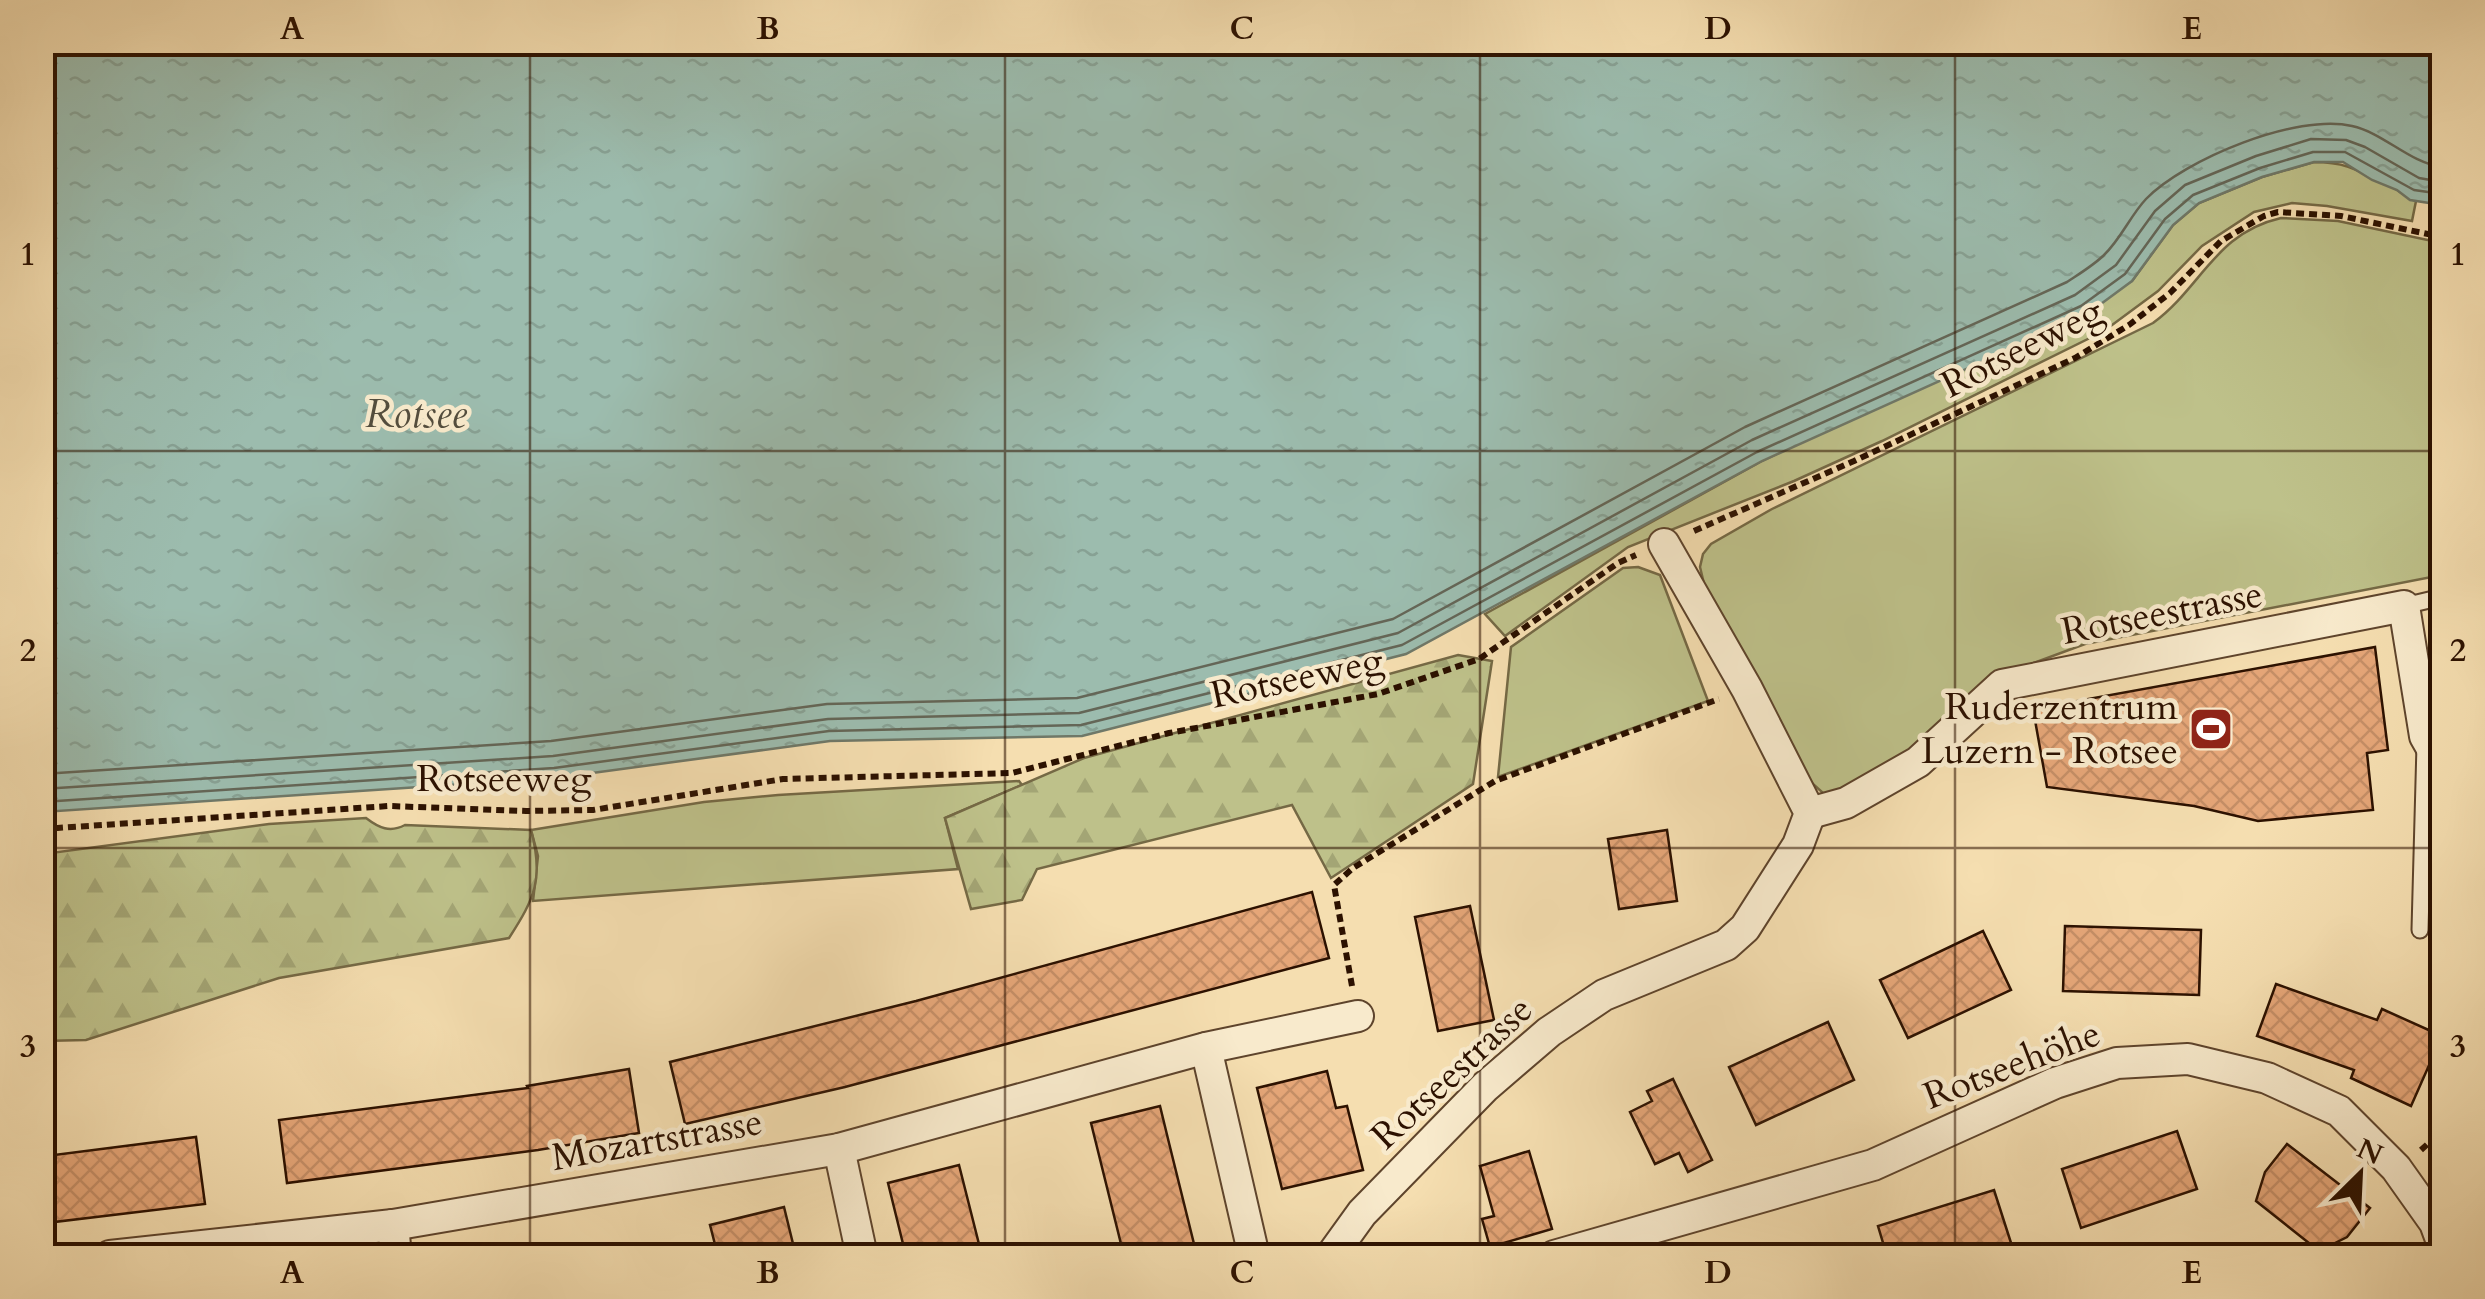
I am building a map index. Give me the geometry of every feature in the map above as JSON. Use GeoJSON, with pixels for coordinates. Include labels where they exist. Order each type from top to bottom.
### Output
{"type":"FeatureCollection","features":[{"type":"Feature","properties":{"kind":"street"},"geometry":{"type":"LineString","coordinates":[[1664,544],[1747,688],[1810,813]]}},
{"type":"Feature","properties":{"kind":"street"},"geometry":{"type":"LineString","coordinates":[[2404,606],[2425,736],[2442,766]]}},
{"type":"Feature","properties":{"kind":"street","name":"Rotseestrasse"},"geometry":{"type":"LineString","coordinates":[[1330,1256],[1389,1185],[1485,1087],[1549,1032],[1604,995],[1726,945],[1745,928],[1798,845],[1810,813],[1846,803],[1918,762],[2002,686],[2404,606]]}},
{"type":"Feature","properties":{"kind":"street","name":"Mozartstrasse"},"geometry":{"type":"LineString","coordinates":[[110,1256],[393,1225],[839,1150],[1206,1048],[1358,1016]]}},
{"type":"Feature","properties":{"kind":"street"},"geometry":{"type":"LineString","coordinates":[[1206,1048],[1254,1256]]}},
{"type":"Feature","properties":{"kind":"street","name":"Rotseehöhe"},"geometry":{"type":"LineString","coordinates":[[1554,1256],[1874,1165],[2055,1083],[2117,1063],[2188,1059],[2267,1078],[2339,1111],[2396,1168],[2435,1223],[2442,1242]]}},
{"type":"Feature","properties":{"kind":"street"},"geometry":{"type":"LineString","coordinates":[[839,1150],[862,1256]]}},
{"type":"Feature","properties":{"kind":"street"},"geometry":{"type":"LineString","coordinates":[[393,1225],[396,1256]]}},
{"type":"Feature","properties":{"kind":"lane"},"geometry":{"type":"LineString","coordinates":[[2404,606],[2442,597]]}},
{"type":"Feature","properties":{"kind":"lane"},"geometry":{"type":"LineString","coordinates":[[2420,930],[2425,736]]}},
{"type":"Feature","properties":{"kind":"path","name":"Rotseeweg"},"geometry":{"type":"LineString","coordinates":[[42,829],[388,806],[594,810],[784,779],[1012,773],[1168,733],[1378,694],[1479,659],[1618,563],[1854,461],[2075,358],[2130,324],[2170,293],[2221,242],[2264,216],[2278,212],[2341,216],[2442,237]]}},
{"type":"Feature","properties":{"kind":"path"},"geometry":{"type":"LineString","coordinates":[[1358,1016],[1334,885],[1353,868],[1495,781],[1747,688]]}},
{"type":"Feature","properties":{"kind":"green space"},"geometry":{"type":"Polygon","coordinates":[[[2314,162],[2356,169],[2416,201],[2412,221],[2292,203],[2254,212],[2202,246],[2158,291],[2104,331],[1794,481],[1628,547],[1505,636],[1485,614],[1762,461],[2132,281],[2173,225],[2199,203],[2262,177],[2314,162]]]}},
{"type":"Feature","properties":{"kind":"green space"},"geometry":{"type":"Polygon","coordinates":[[[2281,218],[2338,221],[2442,243],[2442,575],[2085,644],[2023,667],[1875,777],[1834,797],[1823,793],[1804,776],[1705,588],[1700,567],[1703,554],[1711,544],[1772,509],[2153,323],[2224,248],[2259,225],[2281,218]]]}},
{"type":"Feature","properties":{"kind":"green space"},"geometry":{"type":"Polygon","coordinates":[[[1638,567],[1660,575],[1708,701],[1498,777],[1511,647],[1623,568],[1638,567]]]}},
{"type":"Feature","properties":{"kind":"green space"},"geometry":{"type":"Polygon","coordinates":[[[1458,655],[1492,661],[1473,784],[1331,878],[1292,805],[1037,869],[1022,900],[971,909],[945,818],[1084,758],[1458,655]]]}},
{"type":"Feature","properties":{"kind":"green space"},"geometry":{"type":"Polygon","coordinates":[[[1019,781],[1022,785],[945,818],[958,869],[533,901],[538,856],[531,830],[704,802],[1019,781]]]}},
{"type":"Feature","properties":{"kind":"green space"},"geometry":{"type":"Polygon","coordinates":[[[366,818],[389,829],[405,825],[531,830],[537,862],[535,887],[509,938],[279,978],[86,1040],[43,1041],[43,854],[269,824],[366,818]]]}},
{"type":"Feature","properties":{"kind":"water","name":"Rotsee"},"geometry":{"type":"Polygon","coordinates":[[[43,42],[2442,43],[2442,205],[2410,200],[2343,162],[2314,162],[2262,177],[2199,203],[2173,225],[2132,281],[2086,315],[1762,461],[1406,654],[1082,736],[830,741],[555,778],[43,812],[43,42]]]}},
{"type":"Feature","properties":{"kind":"building","name":"Ruderzentrum Luzern - Rotsee"},"geometry":{"type":"Polygon","coordinates":[[[2375,647],[2388,750],[2367,753],[2373,810],[2258,821],[2194,806],[2047,787],[2033,709],[2375,647]]]}},
{"type":"Feature","properties":{"kind":"building"},"geometry":{"type":"Polygon","coordinates":[[[1667,830],[1677,901],[1619,909],[1608,839],[1667,830]]]}},
{"type":"Feature","properties":{"kind":"building"},"geometry":{"type":"Polygon","coordinates":[[[1312,892],[1329,958],[845,1087],[685,1124],[670,1062],[916,1001],[1312,892]]]}},
{"type":"Feature","properties":{"kind":"building"},"geometry":{"type":"Polygon","coordinates":[[[1470,906],[1494,1020],[1438,1031],[1415,917],[1470,906]]]}},
{"type":"Feature","properties":{"kind":"building"},"geometry":{"type":"Polygon","coordinates":[[[2065,926],[2201,930],[2199,995],[2063,991],[2065,926]]]}},
{"type":"Feature","properties":{"kind":"building"},"geometry":{"type":"Polygon","coordinates":[[[1983,931],[2011,990],[1908,1038],[1880,980],[1983,931]]]}},
{"type":"Feature","properties":{"kind":"building"},"geometry":{"type":"Polygon","coordinates":[[[2276,984],[2377,1020],[2382,1009],[2442,1036],[2411,1106],[2351,1078],[2354,1070],[2257,1036],[2276,984]]]}},
{"type":"Feature","properties":{"kind":"building"},"geometry":{"type":"Polygon","coordinates":[[[1828,1022],[1854,1080],[1756,1125],[1729,1067],[1828,1022]]]}},
{"type":"Feature","properties":{"kind":"building"},"geometry":{"type":"Polygon","coordinates":[[[629,1069],[639,1133],[287,1183],[279,1120],[528,1088],[629,1069]]]}},
{"type":"Feature","properties":{"kind":"building"},"geometry":{"type":"Polygon","coordinates":[[[1327,1071],[1336,1108],[1347,1106],[1363,1170],[1282,1189],[1257,1088],[1327,1071]]]}},
{"type":"Feature","properties":{"kind":"building"},"geometry":{"type":"Polygon","coordinates":[[[1673,1079],[1712,1160],[1688,1172],[1679,1153],[1655,1164],[1630,1112],[1652,1101],[1647,1091],[1673,1079]]]}},
{"type":"Feature","properties":{"kind":"building"},"geometry":{"type":"Polygon","coordinates":[[[1160,1106],[1197,1256],[1124,1256],[1091,1123],[1160,1106]]]}},
{"type":"Feature","properties":{"kind":"building"},"geometry":{"type":"Polygon","coordinates":[[[2177,1131],[2197,1189],[2081,1228],[2062,1169],[2177,1131]]]}},
{"type":"Feature","properties":{"kind":"building"},"geometry":{"type":"Polygon","coordinates":[[[196,1137],[205,1204],[54,1222],[46,1156],[196,1137]]]}},
{"type":"Feature","properties":{"kind":"building"},"geometry":{"type":"Polygon","coordinates":[[[2287,1144],[2370,1208],[2347,1237],[2319,1251],[2256,1201],[2265,1172],[2287,1144]]]}},
{"type":"Feature","properties":{"kind":"building"},"geometry":{"type":"Polygon","coordinates":[[[1529,1151],[1552,1229],[1490,1247],[1482,1219],[1494,1216],[1480,1166],[1529,1151]]]}},
{"type":"Feature","properties":{"kind":"building"},"geometry":{"type":"Polygon","coordinates":[[[959,1165],[982,1256],[906,1256],[888,1183],[959,1165]]]}},
{"type":"Feature","properties":{"kind":"building"},"geometry":{"type":"Polygon","coordinates":[[[1994,1190],[2012,1246],[1979,1256],[1887,1256],[1878,1226],[1994,1190]]]}},
{"type":"Feature","properties":{"kind":"building"},"geometry":{"type":"Polygon","coordinates":[[[784,1207],[796,1256],[718,1256],[710,1225],[784,1207]]]}},
{"type":"Feature","properties":{"kind":"place","name":"Ruderzentrum Luzern - Rotsee"},"geometry":{"type":"Point","coordinates":[2211,729]}}]}
